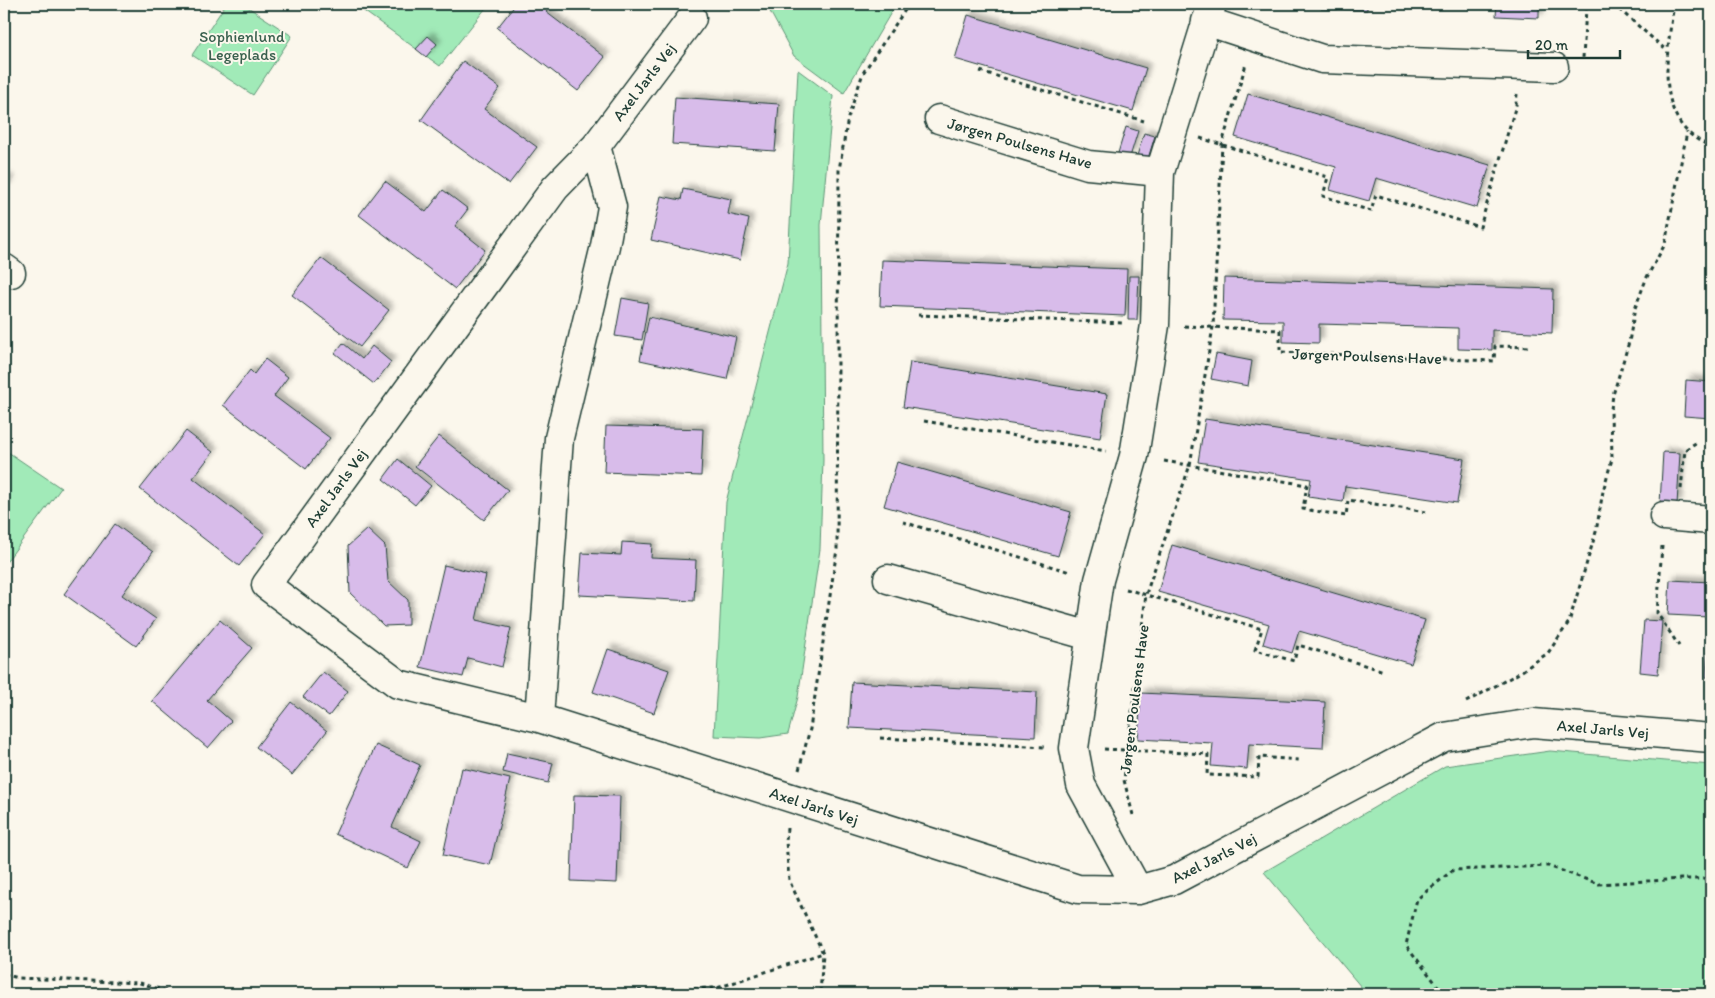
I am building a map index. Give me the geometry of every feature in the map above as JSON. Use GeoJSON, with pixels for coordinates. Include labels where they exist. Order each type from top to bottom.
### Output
{"type":"FeatureCollection","features":[{"type":"Feature","properties":{"kind":"street"},"geometry":{"type":"LineString","coordinates":[[1138,890],[1081,785],[1074,748],[1099,580],[1134,456],[1155,324],[1160,172],[1209,13],[1322,60],[1554,67]]}},
{"type":"Feature","properties":{"kind":"street","name":"Axel Jarls Vej"},"geometry":{"type":"LineString","coordinates":[[692,18],[596,146],[555,188],[266,585],[398,684],[539,718],[1078,889],[1138,890],[1174,880],[1444,738],[1533,723],[1711,738]]}},
{"type":"Feature","properties":{"kind":"street","name":"Jørgen Poulsens Have"},"geometry":{"type":"LineString","coordinates":[[939,119],[1088,165],[1160,172]]}},
{"type":"Feature","properties":{"kind":"street"},"geometry":{"type":"LineString","coordinates":[[539,718],[559,438],[605,246],[612,207],[596,146]]}},
{"type":"Feature","properties":{"kind":"street"},"geometry":{"type":"LineString","coordinates":[[1671,516],[1711,520]]}},
{"type":"Feature","properties":{"kind":"street"},"geometry":{"type":"LineString","coordinates":[[888,579],[1090,636]]}},
{"type":"Feature","properties":{"kind":"path"},"geometry":{"type":"LineString","coordinates":[[820,994],[822,954],[790,880],[786,841],[791,799],[810,729],[837,549],[839,170],[848,118],[863,73],[909,4]]}},
{"type":"Feature","properties":{"kind":"path"},"geometry":{"type":"LineString","coordinates":[[1554,67],[1583,58],[1586,8],[1601,4]]}},
{"type":"Feature","properties":{"kind":"path"},"geometry":{"type":"LineString","coordinates":[[1613,4],[1667,51]]}},
{"type":"Feature","properties":{"kind":"path"},"geometry":{"type":"LineString","coordinates":[[1674,4],[1667,51],[1666,75],[1673,113],[1687,132],[1711,146]]}},
{"type":"Feature","properties":{"kind":"path","name":"Jørgen Poulsens Have"},"geometry":{"type":"LineString","coordinates":[[1134,818],[1124,780],[1146,594],[1190,465],[1213,327],[1222,144],[1247,63]]}},
{"type":"Feature","properties":{"kind":"path"},"geometry":{"type":"LineString","coordinates":[[980,71],[1328,177],[1323,196],[1371,211],[1376,195],[1480,227],[1516,105],[1518,66]]}},
{"type":"Feature","properties":{"kind":"path"},"geometry":{"type":"LineString","coordinates":[[1444,738],[1443,723],[1459,706],[1519,673],[1548,653],[1568,622],[1596,532],[1603,491],[1612,459],[1611,409],[1613,395],[1629,342],[1635,308],[1647,277],[1665,244],[1687,132]]}},
{"type":"Feature","properties":{"kind":"path","name":"Jørgen Poulsens Have"},"geometry":{"type":"LineString","coordinates":[[918,315],[1280,330],[1280,352],[1494,361],[1495,346],[1530,347]]}},
{"type":"Feature","properties":{"kind":"path"},"geometry":{"type":"LineString","coordinates":[[924,421],[1308,485],[1303,509],[1346,516],[1348,500],[1427,512]]}},
{"type":"Feature","properties":{"kind":"path"},"geometry":{"type":"LineString","coordinates":[[1679,646],[1657,613],[1671,516],[1685,450],[1697,442]]}},
{"type":"Feature","properties":{"kind":"path"},"geometry":{"type":"LineString","coordinates":[[902,522],[1262,629],[1255,650],[1294,661],[1298,646],[1384,671]]}},
{"type":"Feature","properties":{"kind":"path"},"geometry":{"type":"LineString","coordinates":[[1444,994],[1406,945],[1416,899],[1453,870],[1548,866],[1599,884],[1681,879],[1711,880]]}},
{"type":"Feature","properties":{"kind":"path"},"geometry":{"type":"LineString","coordinates":[[534,994],[717,988],[822,954]]}},
{"type":"Feature","properties":{"kind":"path"},"geometry":{"type":"LineString","coordinates":[[4,974],[18,978],[140,983],[175,994]]}},
{"type":"Feature","properties":{"kind":"green space","name":"Sophienlund Legeplads"},"geometry":{"type":"Polygon","coordinates":[[[226,4],[243,4],[292,36],[253,95],[192,55],[226,4]]]}},
{"type":"Feature","properties":{"kind":"green space"},"geometry":{"type":"Polygon","coordinates":[[[354,4],[489,4],[440,66],[354,4]]]}},
{"type":"Feature","properties":{"kind":"green space"},"geometry":{"type":"Polygon","coordinates":[[[766,4],[896,4],[844,93],[794,56],[766,4]]]}},
{"type":"Feature","properties":{"kind":"green space"},"geometry":{"type":"Polygon","coordinates":[[[798,70],[833,96],[821,225],[823,460],[820,549],[798,697],[788,734],[760,738],[714,736],[726,502],[788,263],[798,70]]]}},
{"type":"Feature","properties":{"kind":"green space"},"geometry":{"type":"Polygon","coordinates":[[[4,451],[61,488],[4,565],[4,451]]]}},
{"type":"Feature","properties":{"kind":"green space"},"geometry":{"type":"Polygon","coordinates":[[[1550,751],[1711,765],[1711,994],[1367,994],[1264,872],[1445,766],[1550,751]]]}},
{"type":"Feature","properties":{"kind":"building"},"geometry":{"type":"Polygon","coordinates":[[[516,4],[553,4],[546,12],[605,57],[578,91],[497,28],[516,4]]]}},
{"type":"Feature","properties":{"kind":"building"},"geometry":{"type":"Polygon","coordinates":[[[1321,4],[1367,4],[1367,10],[1321,9],[1321,4]]]}},
{"type":"Feature","properties":{"kind":"building"},"geometry":{"type":"Polygon","coordinates":[[[1497,4],[1539,4],[1539,18],[1496,16],[1497,4]]]}},
{"type":"Feature","properties":{"kind":"building"},"geometry":{"type":"Polygon","coordinates":[[[968,15],[1146,68],[1133,111],[955,59],[968,15]]]}},
{"type":"Feature","properties":{"kind":"building"},"geometry":{"type":"Polygon","coordinates":[[[428,36],[437,44],[426,57],[416,49],[428,36]]]}},
{"type":"Feature","properties":{"kind":"building"},"geometry":{"type":"Polygon","coordinates":[[[463,61],[500,88],[484,109],[537,147],[509,184],[421,120],[463,61]]]}},
{"type":"Feature","properties":{"kind":"building"},"geometry":{"type":"Polygon","coordinates":[[[1248,94],[1490,165],[1477,208],[1376,178],[1369,201],[1330,190],[1336,167],[1235,137],[1248,94]]]}},
{"type":"Feature","properties":{"kind":"building"},"geometry":{"type":"Polygon","coordinates":[[[675,97],[779,104],[775,151],[672,144],[675,97]]]}},
{"type":"Feature","properties":{"kind":"building"},"geometry":{"type":"Polygon","coordinates":[[[1126,127],[1138,131],[1130,157],[1118,153],[1126,127]]]}},
{"type":"Feature","properties":{"kind":"building"},"geometry":{"type":"Polygon","coordinates":[[[1144,133],[1155,136],[1147,162],[1136,159],[1144,133]]]}},
{"type":"Feature","properties":{"kind":"building"},"geometry":{"type":"Polygon","coordinates":[[[4,177],[10,182],[4,189],[4,177]]]}},
{"type":"Feature","properties":{"kind":"building"},"geometry":{"type":"Polygon","coordinates":[[[385,181],[426,212],[443,190],[468,209],[455,226],[485,250],[455,289],[359,215],[385,181]]]}},
{"type":"Feature","properties":{"kind":"building"},"geometry":{"type":"Polygon","coordinates":[[[683,189],[731,199],[728,214],[749,219],[740,260],[651,240],[661,196],[681,200],[683,189]]]}},
{"type":"Feature","properties":{"kind":"building"},"geometry":{"type":"Polygon","coordinates":[[[321,258],[389,310],[360,347],[292,295],[321,258]]]}},
{"type":"Feature","properties":{"kind":"building"},"geometry":{"type":"Polygon","coordinates":[[[882,260],[1127,269],[1125,316],[880,306],[882,260]]]}},
{"type":"Feature","properties":{"kind":"building"},"geometry":{"type":"Polygon","coordinates":[[[1129,276],[1139,276],[1137,320],[1128,320],[1129,276]]]}},
{"type":"Feature","properties":{"kind":"building"},"geometry":{"type":"Polygon","coordinates":[[[1224,278],[1553,289],[1552,333],[1492,330],[1492,350],[1458,349],[1458,328],[1319,324],[1319,343],[1283,342],[1283,321],[1223,320],[1224,278]]]}},
{"type":"Feature","properties":{"kind":"building"},"geometry":{"type":"Polygon","coordinates":[[[622,298],[648,303],[642,340],[615,336],[622,298]]]}},
{"type":"Feature","properties":{"kind":"building"},"geometry":{"type":"Polygon","coordinates":[[[649,317],[736,337],[727,379],[640,360],[649,317]]]}},
{"type":"Feature","properties":{"kind":"building"},"geometry":{"type":"Polygon","coordinates":[[[343,343],[362,359],[372,346],[391,362],[374,384],[335,353],[343,343]]]}},
{"type":"Feature","properties":{"kind":"building"},"geometry":{"type":"Polygon","coordinates":[[[1216,354],[1252,361],[1248,386],[1211,379],[1216,354]]]}},
{"type":"Feature","properties":{"kind":"building"},"geometry":{"type":"Polygon","coordinates":[[[265,359],[288,377],[274,396],[330,438],[306,469],[223,405],[250,370],[254,374],[265,359]]]}},
{"type":"Feature","properties":{"kind":"building"},"geometry":{"type":"Polygon","coordinates":[[[910,362],[1107,394],[1100,438],[903,407],[910,362]]]}},
{"type":"Feature","properties":{"kind":"building"},"geometry":{"type":"Polygon","coordinates":[[[1686,380],[1711,382],[1711,418],[1684,416],[1686,380]]]}},
{"type":"Feature","properties":{"kind":"building"},"geometry":{"type":"Polygon","coordinates":[[[1205,419],[1464,459],[1457,503],[1345,486],[1343,502],[1308,497],[1311,479],[1198,462],[1205,419]]]}},
{"type":"Feature","properties":{"kind":"building"},"geometry":{"type":"Polygon","coordinates":[[[606,426],[703,429],[701,476],[604,472],[606,426]]]}},
{"type":"Feature","properties":{"kind":"building"},"geometry":{"type":"Polygon","coordinates":[[[186,431],[213,452],[193,478],[265,534],[239,566],[140,489],[186,431]]]}},
{"type":"Feature","properties":{"kind":"building"},"geometry":{"type":"Polygon","coordinates":[[[439,436],[508,490],[484,520],[415,466],[439,436]]]}},
{"type":"Feature","properties":{"kind":"building"},"geometry":{"type":"Polygon","coordinates":[[[1663,452],[1680,453],[1677,505],[1660,504],[1663,452]]]}},
{"type":"Feature","properties":{"kind":"building"},"geometry":{"type":"Polygon","coordinates":[[[398,459],[431,486],[415,505],[383,479],[398,459]]]}},
{"type":"Feature","properties":{"kind":"building"},"geometry":{"type":"Polygon","coordinates":[[[897,462],[1071,512],[1058,556],[884,506],[897,462]]]}},
{"type":"Feature","properties":{"kind":"building"},"geometry":{"type":"Polygon","coordinates":[[[115,524],[153,552],[122,595],[156,619],[136,646],[64,594],[115,524]]]}},
{"type":"Feature","properties":{"kind":"building"},"geometry":{"type":"Polygon","coordinates":[[[367,529],[385,546],[388,581],[408,600],[408,625],[384,626],[350,593],[348,546],[367,529]]]}},
{"type":"Feature","properties":{"kind":"building"},"geometry":{"type":"Polygon","coordinates":[[[622,542],[652,544],[651,558],[696,560],[694,601],[579,595],[582,553],[621,555],[622,542]]]}},
{"type":"Feature","properties":{"kind":"building"},"geometry":{"type":"Polygon","coordinates":[[[1172,545],[1425,620],[1411,664],[1299,631],[1292,653],[1263,644],[1269,624],[1158,592],[1172,545]]]}},
{"type":"Feature","properties":{"kind":"building"},"geometry":{"type":"Polygon","coordinates":[[[444,565],[486,575],[476,620],[511,628],[502,667],[468,658],[463,677],[420,667],[444,565]]]}},
{"type":"Feature","properties":{"kind":"building"},"geometry":{"type":"Polygon","coordinates":[[[1670,580],[1711,582],[1711,678],[1706,677],[1709,617],[1668,615],[1670,580]]]}},
{"type":"Feature","properties":{"kind":"building"},"geometry":{"type":"Polygon","coordinates":[[[220,620],[252,648],[207,700],[231,721],[208,748],[152,701],[220,620]]]}},
{"type":"Feature","properties":{"kind":"building"},"geometry":{"type":"Polygon","coordinates":[[[1644,620],[1662,621],[1658,674],[1640,672],[1644,620]]]}},
{"type":"Feature","properties":{"kind":"building"},"geometry":{"type":"Polygon","coordinates":[[[608,649],[669,670],[654,713],[593,692],[608,649]]]}},
{"type":"Feature","properties":{"kind":"building"},"geometry":{"type":"Polygon","coordinates":[[[323,672],[348,691],[329,716],[303,697],[323,672]]]}},
{"type":"Feature","properties":{"kind":"building"},"geometry":{"type":"Polygon","coordinates":[[[852,682],[1037,692],[1035,737],[849,728],[852,682]]]}},
{"type":"Feature","properties":{"kind":"building"},"geometry":{"type":"Polygon","coordinates":[[[1141,693],[1325,702],[1323,748],[1249,744],[1247,769],[1211,766],[1213,743],[1138,739],[1141,693]]]}},
{"type":"Feature","properties":{"kind":"building"},"geometry":{"type":"Polygon","coordinates":[[[291,702],[327,731],[292,775],[256,747],[291,702]]]}},
{"type":"Feature","properties":{"kind":"building"},"geometry":{"type":"Polygon","coordinates":[[[376,745],[420,765],[392,827],[421,841],[408,868],[335,834],[376,745]]]}},
{"type":"Feature","properties":{"kind":"building"},"geometry":{"type":"Polygon","coordinates":[[[507,753],[553,763],[548,783],[503,772],[507,753]]]}},
{"type":"Feature","properties":{"kind":"building"},"geometry":{"type":"Polygon","coordinates":[[[462,768],[510,779],[490,865],[443,855],[462,768]]]}},
{"type":"Feature","properties":{"kind":"building"},"geometry":{"type":"Polygon","coordinates":[[[574,795],[620,796],[617,883],[571,881],[574,795]]]}}]}
